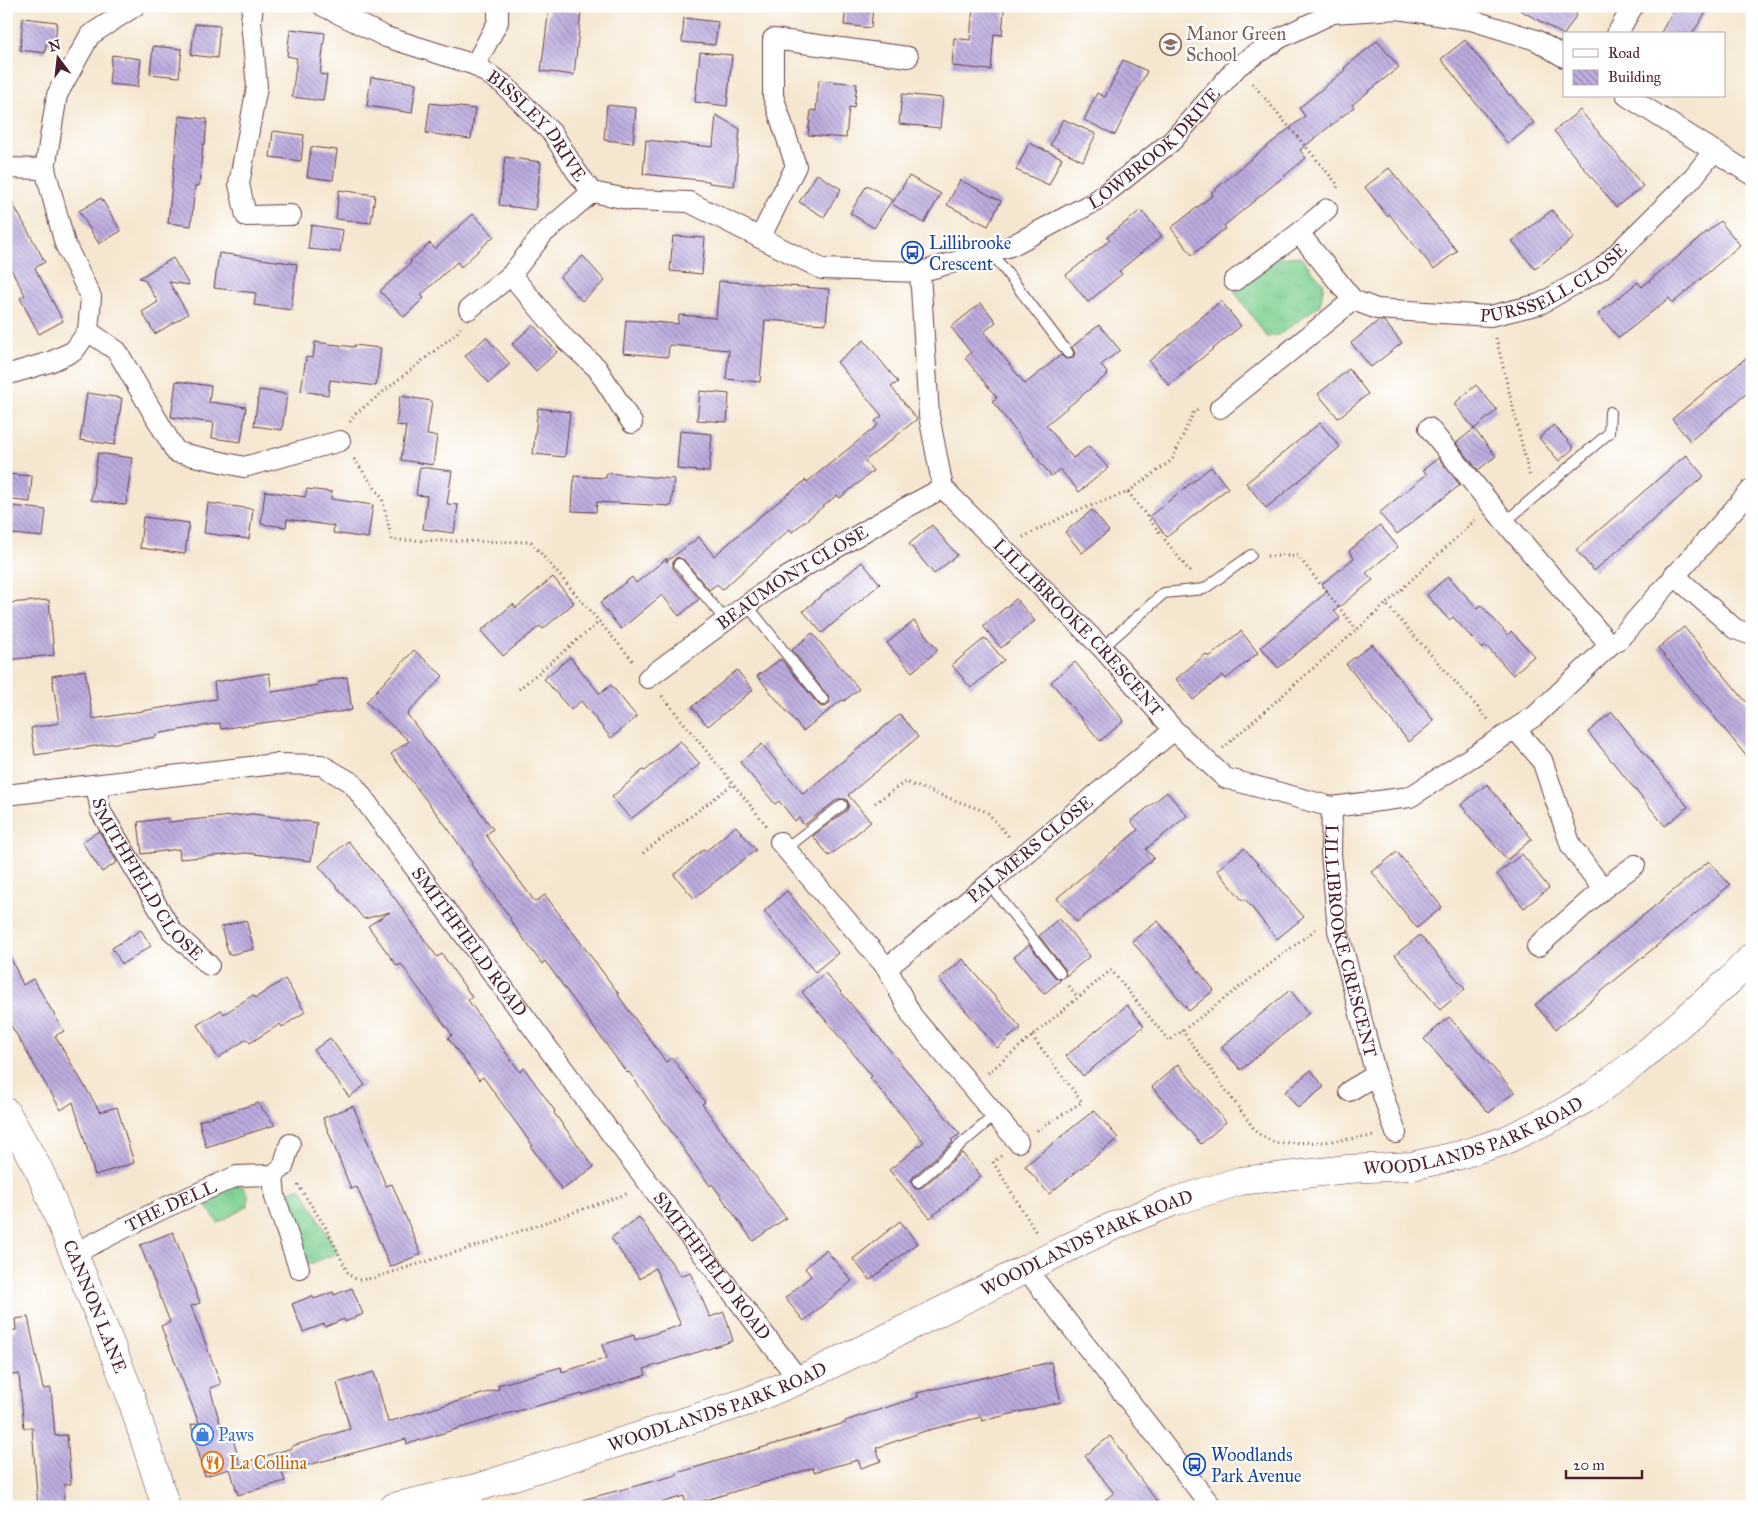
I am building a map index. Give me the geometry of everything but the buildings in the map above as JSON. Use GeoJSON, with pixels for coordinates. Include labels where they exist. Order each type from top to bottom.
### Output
{"type":"FeatureCollection","features":[{"type":"Feature","properties":{"kind":"street"},"geometry":{"type":"LineString","coordinates":[[6,375],[50,362],[74,351],[88,331],[92,297],[65,244],[45,169],[57,95],[90,35],[135,6]]}},
{"type":"Feature","properties":{"kind":"street"},"geometry":{"type":"LineString","coordinates":[[253,6],[251,21],[257,87],[239,184],[246,216],[292,215]]}},
{"type":"Feature","properties":{"kind":"street","name":"BISSLEY DRIVE"},"geometry":{"type":"LineString","coordinates":[[323,6],[386,37],[475,65],[503,84],[553,134],[576,172],[592,192]]}},
{"type":"Feature","properties":{"kind":"street","name":"BISSLEY DRIVE"},"geometry":{"type":"LineString","coordinates":[[475,65],[498,22],[498,6]]}},
{"type":"Feature","properties":{"kind":"street"},"geometry":{"type":"LineString","coordinates":[[1618,32],[1633,6]]}},
{"type":"Feature","properties":{"kind":"street","name":"LOWBROOK DRIVE"},"geometry":{"type":"LineString","coordinates":[[592,192],[632,200],[689,202],[822,268],[920,272],[1011,246],[1096,201],[1172,141],[1238,66],[1280,38],[1333,13],[1398,9],[1471,20],[1536,40],[1563,56]]}},
{"type":"Feature","properties":{"kind":"street"},"geometry":{"type":"LineString","coordinates":[[760,238],[796,166],[773,96],[773,39],[908,57]]}},
{"type":"Feature","properties":{"kind":"street"},"geometry":{"type":"LineString","coordinates":[[1630,98],[1752,176]]}},
{"type":"Feature","properties":{"kind":"street","name":"PURSSELL CLOSE"},"geometry":{"type":"LineString","coordinates":[[1353,300],[1377,309],[1490,316],[1540,304],[1602,269],[1691,180],[1713,152]]}},
{"type":"Feature","properties":{"kind":"street"},"geometry":{"type":"LineString","coordinates":[[6,168],[45,169]]}},
{"type":"Feature","properties":{"kind":"street"},"geometry":{"type":"LineString","coordinates":[[469,309],[511,276],[543,234],[592,192]]}},
{"type":"Feature","properties":{"kind":"street"},"geometry":{"type":"LineString","coordinates":[[1234,281],[1299,233],[1327,209]]}},
{"type":"Feature","properties":{"kind":"street"},"geometry":{"type":"LineString","coordinates":[[1220,408],[1353,300],[1299,233]]}},
{"type":"Feature","properties":{"kind":"street"},"geometry":{"type":"LineString","coordinates":[[920,272],[929,416],[943,488]]}},
{"type":"Feature","properties":{"kind":"street"},"geometry":{"type":"LineString","coordinates":[[511,276],[566,340],[597,368],[632,423]]}},
{"type":"Feature","properties":{"kind":"street"},"geometry":{"type":"LineString","coordinates":[[88,331],[117,351],[176,452],[244,467],[340,441]]}},
{"type":"Feature","properties":{"kind":"street"},"geometry":{"type":"LineString","coordinates":[[1428,428],[1610,645]]}},
{"type":"Feature","properties":{"kind":"street","name":"LILLIBROOKE CRESCENT"},"geometry":{"type":"LineString","coordinates":[[943,488],[1102,648],[1174,730],[1225,778],[1332,807],[1410,797],[1535,716],[1610,645],[1619,640],[1674,575],[1752,489]]}},
{"type":"Feature","properties":{"kind":"street","name":"BEAUMONT CLOSE"},"geometry":{"type":"LineString","coordinates":[[648,678],[775,584],[894,514],[943,488]]}},
{"type":"Feature","properties":{"kind":"street"},"geometry":{"type":"LineString","coordinates":[[1674,575],[1735,629],[1752,635]]}},
{"type":"Feature","properties":{"kind":"street","name":"PALMERS CLOSE"},"geometry":{"type":"LineString","coordinates":[[887,968],[1174,730]]}},
{"type":"Feature","properties":{"kind":"street"},"geometry":{"type":"LineString","coordinates":[[1509,733],[1542,760],[1571,846],[1603,888]]}},
{"type":"Feature","properties":{"kind":"street","name":"SMITHFIELD ROAD"},"geometry":{"type":"LineString","coordinates":[[6,796],[275,764],[320,765],[352,783],[650,1185],[799,1380]]}},
{"type":"Feature","properties":{"kind":"street","name":"SMITHFIELD CLOSE"},"geometry":{"type":"LineString","coordinates":[[96,785],[101,812],[172,931],[209,965]]}},
{"type":"Feature","properties":{"kind":"street","name":"LILLIBROOKE CRESCENT"},"geometry":{"type":"LineString","coordinates":[[1332,807],[1331,853],[1338,930],[1376,1075],[1396,1133]]}},
{"type":"Feature","properties":{"kind":"street"},"geometry":{"type":"LineString","coordinates":[[783,846],[887,968],[912,1016],[1018,1142]]}},
{"type":"Feature","properties":{"kind":"street"},"geometry":{"type":"LineString","coordinates":[[1537,947],[1603,888],[1635,865]]}},
{"type":"Feature","properties":{"kind":"street","name":"WOODLANDS PARK ROAD"},"geometry":{"type":"LineString","coordinates":[[394,1507],[476,1488],[746,1402],[799,1380],[1104,1230],[1172,1202],[1240,1181],[1348,1170],[1412,1166],[1460,1155],[1504,1141],[1560,1114],[1628,1069],[1728,981],[1752,957]]}},
{"type":"Feature","properties":{"kind":"street","name":"LILLIBROOKE CRESCENT"},"geometry":{"type":"LineString","coordinates":[[1349,1091],[1376,1075]]}},
{"type":"Feature","properties":{"kind":"street","name":"CANNON LANE"},"geometry":{"type":"LineString","coordinates":[[6,1112],[40,1172],[130,1394],[166,1507]]}},
{"type":"Feature","properties":{"kind":"street"},"geometry":{"type":"LineString","coordinates":[[290,1144],[278,1171],[275,1197],[299,1268]]}},
{"type":"Feature","properties":{"kind":"street","name":"THE DELL"},"geometry":{"type":"LineString","coordinates":[[73,1254],[162,1209],[237,1176],[278,1171]]}},
{"type":"Feature","properties":{"kind":"street"},"geometry":{"type":"LineString","coordinates":[[1026,1269],[1212,1507]]}},
{"type":"Feature","properties":{"kind":"lane"},"geometry":{"type":"LineString","coordinates":[[991,252],[1068,352]]}},
{"type":"Feature","properties":{"kind":"lane"},"geometry":{"type":"LineString","coordinates":[[1505,522],[1609,433],[1610,412]]}},
{"type":"Feature","properties":{"kind":"lane"},"geometry":{"type":"LineString","coordinates":[[1102,648],[1164,593],[1204,590],[1251,556]]}},
{"type":"Feature","properties":{"kind":"lane"},"geometry":{"type":"LineString","coordinates":[[679,564],[726,621]]}},
{"type":"Feature","properties":{"kind":"lane"},"geometry":{"type":"LineString","coordinates":[[747,605],[823,700]]}},
{"type":"Feature","properties":{"kind":"lane"},"geometry":{"type":"LineString","coordinates":[[783,846],[842,805]]}},
{"type":"Feature","properties":{"kind":"lane"},"geometry":{"type":"LineString","coordinates":[[989,884],[1060,973]]}},
{"type":"Feature","properties":{"kind":"lane"},"geometry":{"type":"LineString","coordinates":[[918,1182],[996,1114]]}},
{"type":"Feature","properties":{"kind":"path"},"geometry":{"type":"LineString","coordinates":[[1238,66],[1338,185],[1327,209]]}},
{"type":"Feature","properties":{"kind":"path"},"geometry":{"type":"LineString","coordinates":[[469,309],[457,333],[354,414],[340,441],[382,498],[392,540],[531,542],[648,678],[783,846]]}},
{"type":"Feature","properties":{"kind":"path"},"geometry":{"type":"LineString","coordinates":[[1490,316],[1535,496]]}},
{"type":"Feature","properties":{"kind":"path"},"geometry":{"type":"LineString","coordinates":[[1002,548],[1071,513],[1128,492],[1172,460],[1194,410],[1220,408]]}},
{"type":"Feature","properties":{"kind":"path"},"geometry":{"type":"LineString","coordinates":[[1128,492],[1192,574],[1198,591]]}},
{"type":"Feature","properties":{"kind":"path"},"geometry":{"type":"LineString","coordinates":[[1208,761],[1386,604],[1477,519],[1505,522]]}},
{"type":"Feature","properties":{"kind":"path"},"geometry":{"type":"LineString","coordinates":[[1251,556],[1298,556],[1356,629]]}},
{"type":"Feature","properties":{"kind":"path"},"geometry":{"type":"LineString","coordinates":[[1386,604],[1509,733]]}},
{"type":"Feature","properties":{"kind":"path"},"geometry":{"type":"LineString","coordinates":[[518,688],[599,622]]}},
{"type":"Feature","properties":{"kind":"path"},"geometry":{"type":"LineString","coordinates":[[875,803],[905,782],[987,812],[1025,854]]}},
{"type":"Feature","properties":{"kind":"path"},"geometry":{"type":"LineString","coordinates":[[643,853],[733,784]]}},
{"type":"Feature","properties":{"kind":"path"},"geometry":{"type":"LineString","coordinates":[[972,1086],[1111,970],[1169,1041],[1336,913]]}},
{"type":"Feature","properties":{"kind":"path"},"geometry":{"type":"LineString","coordinates":[[1182,1030],[1257,1133],[1275,1143],[1323,1142],[1396,1133]]}},
{"type":"Feature","properties":{"kind":"path"},"geometry":{"type":"LineString","coordinates":[[1032,1036],[1082,1102],[1018,1142],[993,1162],[1050,1256]]}},
{"type":"Feature","properties":{"kind":"path"},"geometry":{"type":"LineString","coordinates":[[278,1171],[306,1196],[326,1228],[349,1275],[358,1280],[373,1278],[489,1242],[650,1185]]}},
{"type":"Feature","properties":{"kind":"green space"},"geometry":{"type":"Polygon","coordinates":[[[1300,256],[1324,284],[1320,305],[1279,335],[1267,337],[1234,291],[1278,258],[1300,256]]]}},
{"type":"Feature","properties":{"kind":"green space"},"geometry":{"type":"Polygon","coordinates":[[[225,1185],[242,1186],[248,1194],[248,1206],[218,1223],[200,1196],[225,1185]]]}},
{"type":"Feature","properties":{"kind":"green space"},"geometry":{"type":"Polygon","coordinates":[[[300,1187],[338,1253],[299,1268],[275,1197],[300,1187]]]}},
{"type":"Feature","properties":{"kind":"place","name":"Manor Green School"},"geometry":{"type":"Point","coordinates":[1170,44]}},
{"type":"Feature","properties":{"kind":"place","name":"Lillibrooke Crescent"},"geometry":{"type":"Point","coordinates":[913,253]}},
{"type":"Feature","properties":{"kind":"place","name":"Paws"},"geometry":{"type":"Point","coordinates":[202,1435]}},
{"type":"Feature","properties":{"kind":"place","name":"La Collina"},"geometry":{"type":"Point","coordinates":[213,1463]}},
{"type":"Feature","properties":{"kind":"place","name":"Woodlands Park Avenue"},"geometry":{"type":"Point","coordinates":[1195,1465]}}]}
